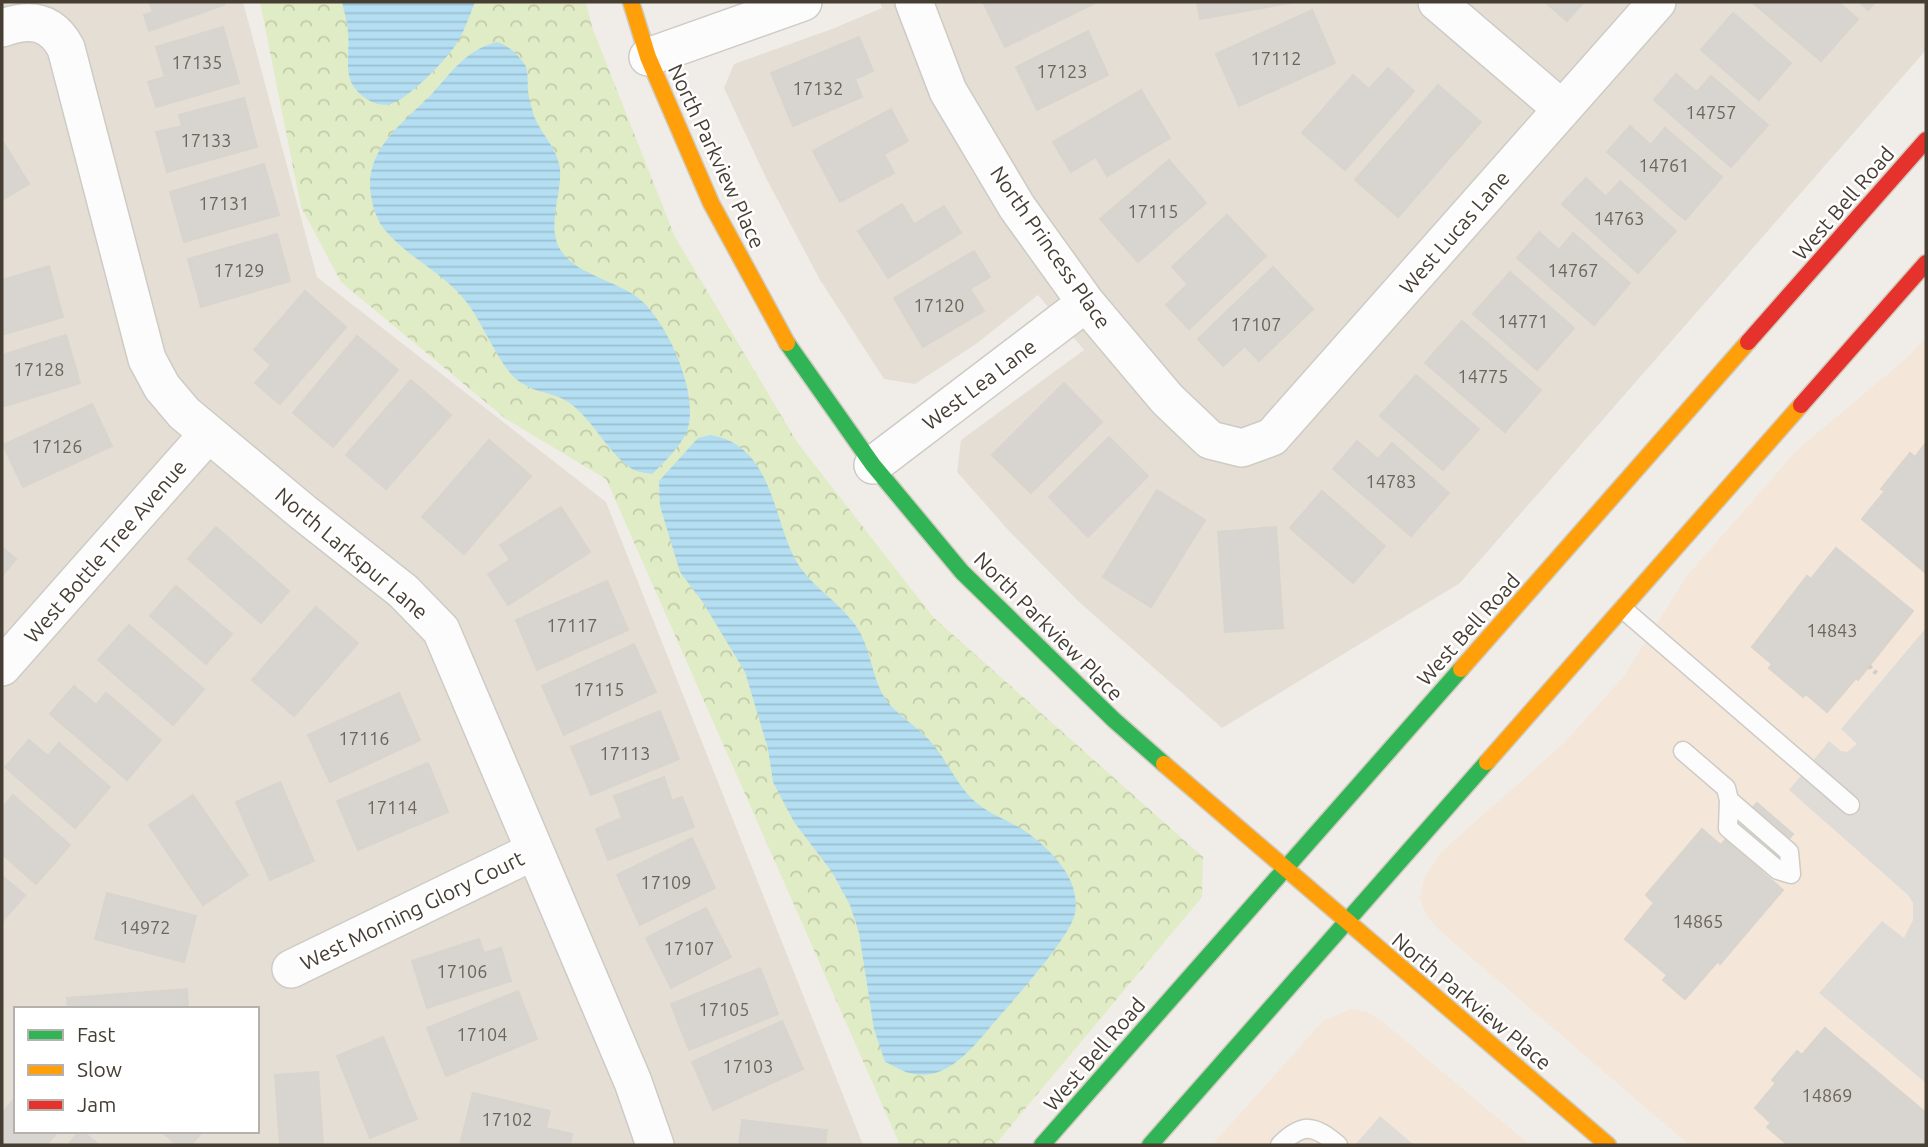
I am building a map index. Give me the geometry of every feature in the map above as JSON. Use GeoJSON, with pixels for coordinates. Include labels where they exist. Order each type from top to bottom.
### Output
{"type":"FeatureCollection","features":[{"type":"Feature","properties":{"kind":"main road","name":"North Parkview Place"},"geometry":{"type":"LineString","coordinates":[[631,2],[648,57],[711,203],[784,338],[873,465],[962,572],[1114,720],[1608,1145]]}},
{"type":"Feature","properties":{"kind":"main road","name":"West Bell Road"},"geometry":{"type":"LineString","coordinates":[[1042,1145],[1926,140]]}},
{"type":"Feature","properties":{"kind":"main road"},"geometry":{"type":"LineString","coordinates":[[1150,1145],[1926,263]]}},
{"type":"Feature","properties":{"kind":"street"},"geometry":{"type":"LineString","coordinates":[[648,57],[803,2]]}},
{"type":"Feature","properties":{"kind":"street","name":"North Princess Place"},"geometry":{"type":"LineString","coordinates":[[914,2],[948,91],[1017,207],[1086,303],[1167,399],[1210,440],[1241,448]]}},
{"type":"Feature","properties":{"kind":"street"},"geometry":{"type":"LineString","coordinates":[[1437,2],[1562,109]]}},
{"type":"Feature","properties":{"kind":"street","name":"West Lucas Lane"},"geometry":{"type":"LineString","coordinates":[[1241,448],[1272,438],[1657,2]]}},
{"type":"Feature","properties":{"kind":"street","name":"North Larkspur Lane"},"geometry":{"type":"LineString","coordinates":[[2,29],[26,23],[49,26],[63,41],[147,359],[169,398],[208,434],[403,591],[441,630],[633,1083],[655,1145]]}},
{"type":"Feature","properties":{"kind":"street","name":"West Lea Lane"},"geometry":{"type":"LineString","coordinates":[[873,465],[1086,303]]}},
{"type":"Feature","properties":{"kind":"street","name":"West Bottle Tree Avenue"},"geometry":{"type":"LineString","coordinates":[[2,667],[208,434]]}},
{"type":"Feature","properties":{"kind":"street","name":"West Morning Glory Court"},"geometry":{"type":"LineString","coordinates":[[291,969],[534,851]]}},
{"type":"Feature","properties":{"kind":"lane"},"geometry":{"type":"LineString","coordinates":[[1623,609],[1850,805]]}},
{"type":"Feature","properties":{"kind":"lane"},"geometry":{"type":"LineString","coordinates":[[1683,751],[1726,789],[1729,800],[1728,828],[1777,870],[1791,874]]}},
{"type":"Feature","properties":{"kind":"lane"},"geometry":{"type":"LineString","coordinates":[[1280,1145],[1292,1133],[1307,1128],[1317,1130],[1338,1145]]}},
{"type":"Feature","properties":{"kind":"path"},"geometry":{"type":"LineString","coordinates":[[1869,666],[1878,675]]}},
{"type":"Feature","properties":{"kind":"shaded area"},"geometry":{"type":"Polygon","coordinates":[[[2,2],[243,2],[317,277],[606,502],[863,1145],[2,1145],[2,2]]]}},
{"type":"Feature","properties":{"kind":"shaded area"},"geometry":{"type":"Polygon","coordinates":[[[880,2],[1926,2],[1926,50],[1460,583],[1222,728],[1078,601],[1010,532],[957,472],[961,440],[1084,350],[1038,295],[976,344],[915,384],[884,379],[820,280],[766,178],[724,88],[734,64],[882,8],[880,2]]]}},
{"type":"Feature","properties":{"kind":"shaded area"},"geometry":{"type":"Polygon","coordinates":[[[1926,337],[1926,1145],[1689,1145],[1439,930],[1426,915],[1420,898],[1424,879],[1440,853],[1565,742],[1624,676],[1686,577],[1797,450],[1909,356],[1926,337]]]}},
{"type":"Feature","properties":{"kind":"shaded area"},"geometry":{"type":"Polygon","coordinates":[[[1926,628],[1926,1083],[1819,993],[1882,921],[1904,938],[1913,920],[1913,903],[1908,895],[1789,790],[1829,741],[1841,751],[1847,752],[1857,744],[1841,729],[1926,628]]]}},
{"type":"Feature","properties":{"kind":"shaded area"},"geometry":{"type":"Polygon","coordinates":[[[1351,1009],[1367,1012],[1383,1022],[1530,1145],[1212,1145],[1323,1021],[1351,1009]]]}},
{"type":"Feature","properties":{"kind":"shaded area"},"geometry":{"type":"Polygon","coordinates":[[[1380,1116],[1414,1145],[1355,1145],[1380,1116]]]}},
{"type":"Feature","properties":{"kind":"green space"},"geometry":{"type":"Polygon","coordinates":[[[260,2],[586,2],[592,27],[675,237],[797,442],[933,617],[1203,857],[1202,897],[995,1145],[900,1145],[606,479],[506,419],[341,282],[301,207],[260,2]]]}},
{"type":"Feature","properties":{"kind":"water"},"geometry":{"type":"Polygon","coordinates":[[[342,2],[475,2],[461,36],[443,61],[407,95],[385,105],[368,100],[351,82],[348,71],[348,30],[342,2]]]}},
{"type":"Feature","properties":{"kind":"water"},"geometry":{"type":"Polygon","coordinates":[[[497,42],[513,51],[525,65],[534,116],[559,162],[560,178],[554,225],[557,243],[563,254],[584,270],[633,294],[643,302],[662,327],[679,361],[689,397],[688,428],[678,447],[652,474],[634,470],[623,462],[583,415],[565,400],[528,387],[516,379],[503,363],[464,299],[445,280],[393,239],[376,214],[370,184],[376,158],[382,147],[458,64],[475,51],[497,42]]]}},
{"type":"Feature","properties":{"kind":"water"},"geometry":{"type":"Polygon","coordinates":[[[710,435],[731,441],[746,452],[758,467],[795,559],[809,578],[858,629],[877,682],[889,703],[931,742],[971,798],[1041,844],[1064,868],[1073,887],[1075,913],[1062,939],[972,1047],[955,1063],[936,1073],[910,1073],[885,1062],[874,1029],[859,933],[850,905],[832,872],[794,822],[773,782],[768,749],[745,672],[702,601],[680,572],[660,506],[659,481],[698,438],[710,435]]]}},
{"type":"Feature","properties":{"kind":"building"},"geometry":{"type":"Polygon","coordinates":[[[149,2],[223,2],[224,5],[149,31],[144,15],[153,12],[149,2]]]}},
{"type":"Feature","properties":{"kind":"building"},"geometry":{"type":"Polygon","coordinates":[[[983,2],[1097,2],[1005,47],[983,2]]]}},
{"type":"Feature","properties":{"kind":"building"},"geometry":{"type":"Polygon","coordinates":[[[1197,2],[1296,2],[1200,19],[1197,2]]]}},
{"type":"Feature","properties":{"kind":"building"},"geometry":{"type":"Polygon","coordinates":[[[1545,2],[1584,2],[1567,21],[1545,2]]]}},
{"type":"Feature","properties":{"kind":"building"},"geometry":{"type":"Polygon","coordinates":[[[1752,2],[1838,2],[1858,19],[1821,61],[1752,2]]]}},
{"type":"Feature","properties":{"kind":"building"},"geometry":{"type":"Polygon","coordinates":[[[1859,2],[1875,2],[1868,10],[1859,2]]]}},
{"type":"Feature","properties":{"kind":"building"},"geometry":{"type":"Polygon","coordinates":[[[1312,10],[1335,63],[1239,106],[1216,54],[1312,10]]]}},
{"type":"Feature","properties":{"kind":"building"},"geometry":{"type":"Polygon","coordinates":[[[1733,13],[1791,63],[1759,100],[1701,50],[1733,13]]]}},
{"type":"Feature","properties":{"kind":"building"},"geometry":{"type":"Polygon","coordinates":[[[223,27],[239,83],[156,107],[148,82],[165,77],[156,47],[223,27]]]}},
{"type":"Feature","properties":{"kind":"building"},"geometry":{"type":"Polygon","coordinates":[[[1088,31],[1108,75],[1037,110],[1016,67],[1088,31]]]}},
{"type":"Feature","properties":{"kind":"building"},"geometry":{"type":"Polygon","coordinates":[[[859,37],[873,71],[855,79],[862,97],[793,126],[771,73],[859,37]]]}},
{"type":"Feature","properties":{"kind":"building"},"geometry":{"type":"Polygon","coordinates":[[[1388,68],[1414,91],[1345,170],[1302,133],[1353,75],[1369,89],[1388,68]]]}},
{"type":"Feature","properties":{"kind":"building"},"geometry":{"type":"Polygon","coordinates":[[[1676,74],[1697,92],[1711,76],[1768,125],[1731,167],[1654,100],[1676,74]]]}},
{"type":"Feature","properties":{"kind":"building"},"geometry":{"type":"Polygon","coordinates":[[[1438,85],[1481,122],[1398,217],[1355,180],[1438,85]]]}},
{"type":"Feature","properties":{"kind":"building"},"geometry":{"type":"Polygon","coordinates":[[[1141,90],[1170,138],[1107,176],[1096,157],[1071,172],[1053,142],[1141,90]]]}},
{"type":"Feature","properties":{"kind":"building"},"geometry":{"type":"Polygon","coordinates":[[[244,98],[257,147],[167,172],[156,132],[182,126],[179,115],[244,98]]]}},
{"type":"Feature","properties":{"kind":"building"},"geometry":{"type":"Polygon","coordinates":[[[891,109],[908,141],[884,154],[894,173],[840,202],[813,151],[891,109]]]}},
{"type":"Feature","properties":{"kind":"building"},"geometry":{"type":"Polygon","coordinates":[[[1630,126],[1651,145],[1665,128],[1722,177],[1685,220],[1607,152],[1630,126]]]}},
{"type":"Feature","properties":{"kind":"building"},"geometry":{"type":"Polygon","coordinates":[[[2,140],[29,184],[2,200],[2,140]]]}},
{"type":"Feature","properties":{"kind":"building"},"geometry":{"type":"Polygon","coordinates":[[[1169,160],[1206,203],[1138,262],[1100,219],[1169,160]]]}},
{"type":"Feature","properties":{"kind":"building"},"geometry":{"type":"Polygon","coordinates":[[[264,164],[279,215],[184,242],[170,192],[264,164]]]}},
{"type":"Feature","properties":{"kind":"building"},"geometry":{"type":"Polygon","coordinates":[[[1586,178],[1606,197],[1620,181],[1676,231],[1638,273],[1562,204],[1586,178]]]}},
{"type":"Feature","properties":{"kind":"building"},"geometry":{"type":"Polygon","coordinates":[[[902,204],[914,224],[944,206],[961,233],[888,278],[858,231],[902,204]]]}},
{"type":"Feature","properties":{"kind":"building"},"geometry":{"type":"Polygon","coordinates":[[[1227,215],[1266,256],[1189,329],[1166,305],[1188,284],[1172,267],[1227,215]]]}},
{"type":"Feature","properties":{"kind":"building"},"geometry":{"type":"Polygon","coordinates":[[[1539,232],[1559,250],[1573,233],[1630,283],[1594,325],[1517,258],[1539,232]]]}},
{"type":"Feature","properties":{"kind":"building"},"geometry":{"type":"Polygon","coordinates":[[[277,234],[290,281],[201,307],[188,259],[277,234]]]}},
{"type":"Feature","properties":{"kind":"building"},"geometry":{"type":"Polygon","coordinates":[[[974,251],[990,277],[970,289],[984,311],[923,347],[894,298],[974,251]]]}},
{"type":"Feature","properties":{"kind":"building"},"geometry":{"type":"Polygon","coordinates":[[[49,266],[63,317],[2,335],[2,280],[49,266]]]}},
{"type":"Feature","properties":{"kind":"building"},"geometry":{"type":"Polygon","coordinates":[[[1273,267],[1313,309],[1259,361],[1245,346],[1223,366],[1198,339],[1273,267]]]}},
{"type":"Feature","properties":{"kind":"building"},"geometry":{"type":"Polygon","coordinates":[[[1510,272],[1574,328],[1537,370],[1473,314],[1510,272]]]}},
{"type":"Feature","properties":{"kind":"building"},"geometry":{"type":"Polygon","coordinates":[[[305,291],[346,327],[280,404],[255,383],[271,365],[254,350],[305,291]]]}},
{"type":"Feature","properties":{"kind":"building"},"geometry":{"type":"Polygon","coordinates":[[[1462,321],[1541,390],[1505,432],[1425,363],[1462,321]]]}},
{"type":"Feature","properties":{"kind":"building"},"geometry":{"type":"Polygon","coordinates":[[[66,335],[80,383],[2,407],[2,355],[66,335]]]}},
{"type":"Feature","properties":{"kind":"building"},"geometry":{"type":"Polygon","coordinates":[[[357,336],[398,370],[333,447],[293,413],[357,336]]]}},
{"type":"Feature","properties":{"kind":"building"},"geometry":{"type":"Polygon","coordinates":[[[1416,375],[1479,429],[1443,470],[1380,416],[1416,375]]]}},
{"type":"Feature","properties":{"kind":"building"},"geometry":{"type":"Polygon","coordinates":[[[411,380],[451,415],[386,489],[346,455],[411,380]]]}},
{"type":"Feature","properties":{"kind":"building"},"geometry":{"type":"Polygon","coordinates":[[[1064,383],[1102,422],[1031,493],[992,455],[1064,383]]]}},
{"type":"Feature","properties":{"kind":"building"},"geometry":{"type":"Polygon","coordinates":[[[92,404],[112,446],[23,487],[3,445],[92,404]]]}},
{"type":"Feature","properties":{"kind":"building"},"geometry":{"type":"Polygon","coordinates":[[[1109,437],[1148,476],[1088,537],[1049,497],[1109,437]]]}},
{"type":"Feature","properties":{"kind":"building"},"geometry":{"type":"Polygon","coordinates":[[[489,440],[531,476],[464,554],[422,517],[489,440]]]}},
{"type":"Feature","properties":{"kind":"building"},"geometry":{"type":"Polygon","coordinates":[[[1357,441],[1378,459],[1392,443],[1449,493],[1411,536],[1333,469],[1357,441]]]}},
{"type":"Feature","properties":{"kind":"building"},"geometry":{"type":"Polygon","coordinates":[[[1926,443],[1926,573],[1862,519],[1885,491],[1881,489],[1910,453],[1915,457],[1926,443]]]}},
{"type":"Feature","properties":{"kind":"building"},"geometry":{"type":"Polygon","coordinates":[[[1157,490],[1205,520],[1151,607],[1103,577],[1157,490]]]}},
{"type":"Feature","properties":{"kind":"building"},"geometry":{"type":"Polygon","coordinates":[[[1322,491],[1385,546],[1353,583],[1290,528],[1322,491]]]}},
{"type":"Feature","properties":{"kind":"building"},"geometry":{"type":"Polygon","coordinates":[[[561,507],[590,552],[508,605],[488,574],[510,560],[500,545],[561,507]]]}},
{"type":"Feature","properties":{"kind":"building"},"geometry":{"type":"Polygon","coordinates":[[[216,527],[289,591],[261,623],[188,559],[216,527]]]}},
{"type":"Feature","properties":{"kind":"building"},"geometry":{"type":"Polygon","coordinates":[[[1276,527],[1283,628],[1225,632],[1218,532],[1276,527]]]}},
{"type":"Feature","properties":{"kind":"building"},"geometry":{"type":"Polygon","coordinates":[[[2,547],[16,559],[2,576],[2,547]]]}},
{"type":"Feature","properties":{"kind":"building"},"geometry":{"type":"Polygon","coordinates":[[[1836,548],[1913,611],[1858,680],[1856,678],[1827,712],[1806,694],[1803,697],[1769,668],[1772,664],[1752,647],[1807,576],[1811,579],[1836,548]]]}},
{"type":"Feature","properties":{"kind":"building"},"geometry":{"type":"Polygon","coordinates":[[[607,581],[628,630],[537,670],[516,620],[607,581]]]}},
{"type":"Feature","properties":{"kind":"building"},"geometry":{"type":"Polygon","coordinates":[[[176,586],[232,634],[206,664],[150,616],[176,586]]]}},
{"type":"Feature","properties":{"kind":"building"},"geometry":{"type":"Polygon","coordinates":[[[316,607],[358,643],[294,716],[252,680],[316,607]]]}},
{"type":"Feature","properties":{"kind":"building"},"geometry":{"type":"Polygon","coordinates":[[[129,625],[204,689],[173,725],[98,660],[129,625]]]}},
{"type":"Feature","properties":{"kind":"building"},"geometry":{"type":"Polygon","coordinates":[[[634,644],[656,692],[564,735],[542,686],[634,644]]]}},
{"type":"Feature","properties":{"kind":"building"},"geometry":{"type":"Polygon","coordinates":[[[74,686],[96,705],[106,693],[161,740],[127,780],[50,714],[74,686]]]}},
{"type":"Feature","properties":{"kind":"building"},"geometry":{"type":"Polygon","coordinates":[[[399,693],[420,740],[330,782],[308,735],[399,693]]]}},
{"type":"Feature","properties":{"kind":"building"},"geometry":{"type":"Polygon","coordinates":[[[660,711],[679,759],[591,795],[571,747],[660,711]]]}},
{"type":"Feature","properties":{"kind":"building"},"geometry":{"type":"Polygon","coordinates":[[[29,740],[48,756],[59,743],[110,787],[75,828],[5,767],[29,740]]]}},
{"type":"Feature","properties":{"kind":"building"},"geometry":{"type":"Polygon","coordinates":[[[428,763],[448,812],[358,850],[337,801],[428,763]]]}},
{"type":"Feature","properties":{"kind":"building"},"geometry":{"type":"Polygon","coordinates":[[[664,777],[672,801],[682,797],[694,827],[608,860],[596,829],[622,818],[614,796],[664,777]]]}},
{"type":"Feature","properties":{"kind":"building"},"geometry":{"type":"Polygon","coordinates":[[[280,782],[314,861],[270,880],[236,802],[280,782]]]}},
{"type":"Feature","properties":{"kind":"building"},"geometry":{"type":"Polygon","coordinates":[[[13,795],[70,845],[36,884],[2,854],[2,808],[13,795]]]}},
{"type":"Feature","properties":{"kind":"building"},"geometry":{"type":"Polygon","coordinates":[[[193,795],[248,875],[203,905],[149,825],[193,795]]]}},
{"type":"Feature","properties":{"kind":"building"},"geometry":{"type":"Polygon","coordinates":[[[1757,803],[1793,834],[1761,871],[1735,849],[1731,854],[1721,845],[1757,803]]]}},
{"type":"Feature","properties":{"kind":"building"},"geometry":{"type":"Polygon","coordinates":[[[1702,829],[1731,854],[1735,849],[1783,890],[1720,964],[1718,961],[1685,999],[1663,980],[1667,975],[1625,939],[1654,903],[1646,895],[1702,829]]]}},
{"type":"Feature","properties":{"kind":"building"},"geometry":{"type":"Polygon","coordinates":[[[692,838],[715,888],[640,925],[617,875],[692,838]]]}},
{"type":"Feature","properties":{"kind":"building"},"geometry":{"type":"Polygon","coordinates":[[[2,876],[25,895],[2,922],[2,876]]]}},
{"type":"Feature","properties":{"kind":"building"},"geometry":{"type":"Polygon","coordinates":[[[107,893],[196,916],[184,962],[95,939],[107,893]]]}},
{"type":"Feature","properties":{"kind":"building"},"geometry":{"type":"Polygon","coordinates":[[[706,908],[731,957],[671,988],[646,938],[706,908]]]}},
{"type":"Feature","properties":{"kind":"building"},"geometry":{"type":"Polygon","coordinates":[[[479,939],[484,953],[501,948],[511,981],[427,1008],[412,961],[479,939]]]}},
{"type":"Feature","properties":{"kind":"building"},"geometry":{"type":"Polygon","coordinates":[[[760,968],[778,1014],[689,1050],[671,1004],[760,968]]]}},
{"type":"Feature","properties":{"kind":"building"},"geometry":{"type":"Polygon","coordinates":[[[187,989],[188,1007],[68,1007],[67,998],[187,989]]]}},
{"type":"Feature","properties":{"kind":"building"},"geometry":{"type":"Polygon","coordinates":[[[518,991],[537,1039],[446,1076],[427,1028],[518,991]]]}},
{"type":"Feature","properties":{"kind":"building"},"geometry":{"type":"Polygon","coordinates":[[[782,1021],[803,1069],[713,1110],[692,1062],[782,1021]]]}},
{"type":"Feature","properties":{"kind":"building"},"geometry":{"type":"Polygon","coordinates":[[[1825,1028],[1926,1113],[1926,1145],[1788,1145],[1767,1127],[1771,1123],[1755,1108],[1776,1083],[1772,1080],[1797,1051],[1802,1055],[1825,1028]]]}},
{"type":"Feature","properties":{"kind":"building"},"geometry":{"type":"Polygon","coordinates":[[[383,1037],[417,1119],[370,1138],[337,1056],[383,1037]]]}},
{"type":"Feature","properties":{"kind":"building"},"geometry":{"type":"Polygon","coordinates":[[[318,1072],[323,1145],[280,1145],[275,1075],[318,1072]]]}},
{"type":"Feature","properties":{"kind":"building"},"geometry":{"type":"Polygon","coordinates":[[[473,1093],[550,1111],[546,1128],[572,1134],[570,1145],[460,1145],[473,1093]]]}},
{"type":"Feature","properties":{"kind":"building"},"geometry":{"type":"Polygon","coordinates":[[[14,1099],[14,1133],[56,1134],[46,1145],[2,1145],[2,1113],[14,1099]]]}},
{"type":"Feature","properties":{"kind":"building"},"geometry":{"type":"Polygon","coordinates":[[[742,1120],[827,1130],[825,1145],[739,1145],[742,1120]]]}},
{"type":"Feature","properties":{"kind":"building"},"geometry":{"type":"Polygon","coordinates":[[[78,1133],[84,1133],[99,1145],[68,1145],[78,1133]]]}},
{"type":"Feature","properties":{"kind":"building"},"geometry":{"type":"Polygon","coordinates":[[[163,1133],[201,1133],[191,1145],[177,1145],[163,1133]]]}},
{"type":"Feature","properties":{"kind":"traffic: fast"},"geometry":{"type":"LineString","coordinates":[[787,343],[873,465],[962,572],[1114,720],[1164,764]]}},
{"type":"Feature","properties":{"kind":"traffic: fast"},"geometry":{"type":"LineString","coordinates":[[1042,1145],[1461,669]]}},
{"type":"Feature","properties":{"kind":"traffic: fast"},"geometry":{"type":"LineString","coordinates":[[1150,1145],[1487,762]]}},
{"type":"Feature","properties":{"kind":"traffic: slow"},"geometry":{"type":"LineString","coordinates":[[631,2],[648,57],[711,203],[787,343]]}},
{"type":"Feature","properties":{"kind":"traffic: slow"},"geometry":{"type":"LineString","coordinates":[[1461,669],[1748,342]]}},
{"type":"Feature","properties":{"kind":"traffic: slow"},"geometry":{"type":"LineString","coordinates":[[1487,762],[1801,405]]}},
{"type":"Feature","properties":{"kind":"traffic: slow"},"geometry":{"type":"LineString","coordinates":[[1164,764],[1608,1145]]}},
{"type":"Feature","properties":{"kind":"traffic: jam"},"geometry":{"type":"LineString","coordinates":[[1748,342],[1926,140]]}},
{"type":"Feature","properties":{"kind":"traffic: jam"},"geometry":{"type":"LineString","coordinates":[[1801,405],[1926,263]]}}]}
